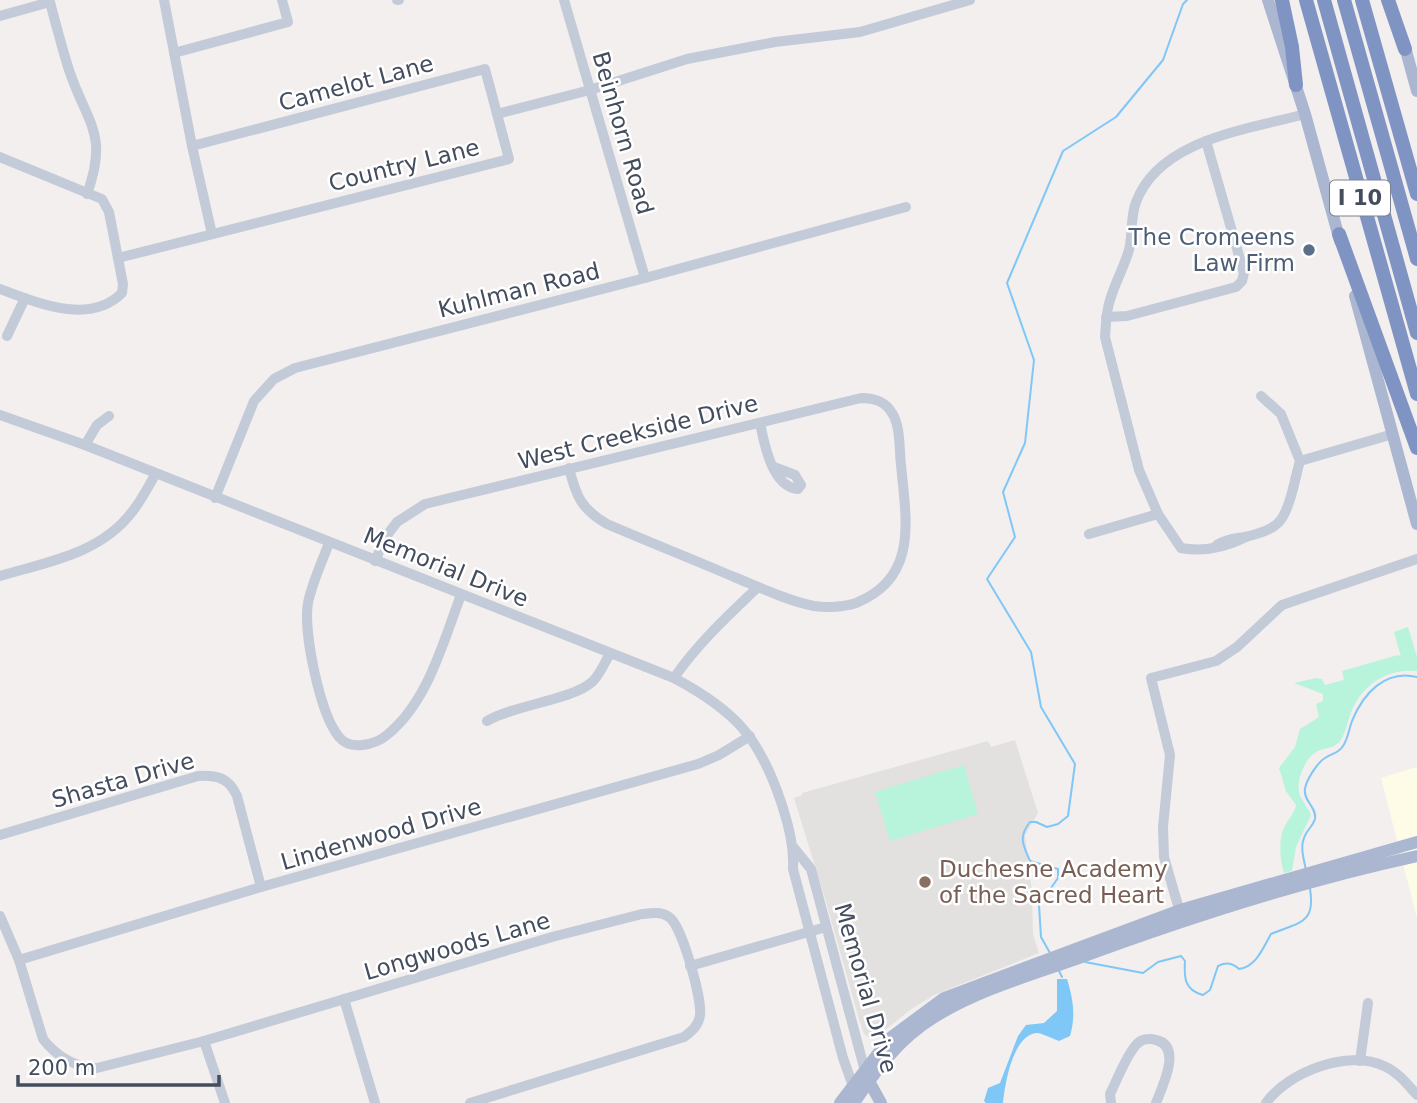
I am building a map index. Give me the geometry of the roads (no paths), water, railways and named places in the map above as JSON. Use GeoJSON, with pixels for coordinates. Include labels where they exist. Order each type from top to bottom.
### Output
{"type":"FeatureCollection","features":[{"type":"Feature","properties":{"kind":"highway"},"geometry":{"type":"LineString","coordinates":[[1282,0],[1292,47],[1296,85]]}},
{"type":"Feature","properties":{"kind":"highway","name":"I 10"},"geometry":{"type":"LineString","coordinates":[[1306,0],[1417,394]]}},
{"type":"Feature","properties":{"kind":"highway"},"geometry":{"type":"LineString","coordinates":[[1324,0],[1365,155],[1417,333]]}},
{"type":"Feature","properties":{"kind":"highway"},"geometry":{"type":"LineString","coordinates":[[1344,0],[1417,259]]}},
{"type":"Feature","properties":{"kind":"highway","name":"I 10"},"geometry":{"type":"LineString","coordinates":[[1362,0],[1417,194]]}},
{"type":"Feature","properties":{"kind":"highway"},"geometry":{"type":"LineString","coordinates":[[1390,0],[1405,49]]}},
{"type":"Feature","properties":{"kind":"highway"},"geometry":{"type":"LineString","coordinates":[[1339,234],[1417,448]]}},
{"type":"Feature","properties":{"kind":"main road"},"geometry":{"type":"LineString","coordinates":[[1268,0],[1305,114],[1417,524]]}},
{"type":"Feature","properties":{"kind":"main road"},"geometry":{"type":"LineString","coordinates":[[1405,49],[1417,91]]}},
{"type":"Feature","properties":{"kind":"main road"},"geometry":{"type":"LineString","coordinates":[[840,1103],[857,1097],[890,1038],[944,998],[977,990],[1181,915],[1390,855],[1417,842]]}},
{"type":"Feature","properties":{"kind":"main road"},"geometry":{"type":"LineString","coordinates":[[1390,855],[1417,856]]}},
{"type":"Feature","properties":{"kind":"main road","name":"Memorial Drive"},"geometry":{"type":"LineString","coordinates":[[867,1076],[881,1103]]}},
{"type":"Feature","properties":{"kind":"street"},"geometry":{"type":"LineString","coordinates":[[164,0],[212,234]]}},
{"type":"Feature","properties":{"kind":"street"},"geometry":{"type":"LineString","coordinates":[[174,53],[288,22],[282,0]]}},
{"type":"Feature","properties":{"kind":"street","name":"Beinhorn Road"},"geometry":{"type":"LineString","coordinates":[[564,0],[645,278]]}},
{"type":"Feature","properties":{"kind":"street","name":"Country Lane"},"geometry":{"type":"LineString","coordinates":[[118,258],[509,159],[497,114],[590,90],[687,59],[775,42],[860,32],[965,0]]}},
{"type":"Feature","properties":{"kind":"street"},"geometry":{"type":"LineString","coordinates":[[0,16],[50,2],[70,72],[93,127],[98,150],[96,167],[87,194]]}},
{"type":"Feature","properties":{"kind":"street","name":"Camelot Lane"},"geometry":{"type":"LineString","coordinates":[[192,146],[485,69],[497,114]]}},
{"type":"Feature","properties":{"kind":"street"},"geometry":{"type":"LineString","coordinates":[[1261,396],[1281,414],[1300,461],[1285,512],[1278,524],[1231,545],[1194,550],[1181,548],[1158,514],[1139,470],[1105,337],[1109,303],[1129,248],[1132,216],[1152,174],[1170,158],[1206,141],[1305,114]]}},
{"type":"Feature","properties":{"kind":"street"},"geometry":{"type":"LineString","coordinates":[[1106,317],[1139,313],[1236,287],[1242,281],[1244,273],[1206,141]]}},
{"type":"Feature","properties":{"kind":"street"},"geometry":{"type":"LineString","coordinates":[[0,157],[102,199],[107,205],[123,284],[122,293],[107,303],[78,310],[63,309],[0,289]]}},
{"type":"Feature","properties":{"kind":"street","name":"Kuhlman Road"},"geometry":{"type":"LineString","coordinates":[[215,498],[254,401],[266,385],[285,372],[906,207]]}},
{"type":"Feature","properties":{"kind":"street"},"geometry":{"type":"LineString","coordinates":[[7,336],[24,298]]}},
{"type":"Feature","properties":{"kind":"street","name":"West Creekside Drive"},"geometry":{"type":"LineString","coordinates":[[375,561],[384,537],[397,522],[425,504],[861,398],[873,398],[887,406],[896,421],[906,519],[905,543],[900,562],[884,585],[853,604],[825,607],[812,606],[758,587]]}},
{"type":"Feature","properties":{"kind":"street","name":"Memorial Drive"},"geometry":{"type":"LineString","coordinates":[[0,415],[85,445],[155,475],[674,678],[715,702],[750,736],[768,766],[794,848],[793,869],[843,1058],[857,1097]]}},
{"type":"Feature","properties":{"kind":"street"},"geometry":{"type":"LineString","coordinates":[[85,445],[97,425],[109,416]]}},
{"type":"Feature","properties":{"kind":"street"},"geometry":{"type":"LineString","coordinates":[[760,423],[764,444],[774,467]]}},
{"type":"Feature","properties":{"kind":"street"},"geometry":{"type":"LineString","coordinates":[[1300,461],[1393,434]]}},
{"type":"Feature","properties":{"kind":"street"},"geometry":{"type":"LineString","coordinates":[[569,468],[576,495],[585,509],[596,518],[758,587],[718,623],[674,678]]}},
{"type":"Feature","properties":{"kind":"street"},"geometry":{"type":"LineString","coordinates":[[0,576],[79,552],[102,541],[133,512],[155,475]]}},
{"type":"Feature","properties":{"kind":"street"},"geometry":{"type":"LineString","coordinates":[[1089,534],[1158,514]]}},
{"type":"Feature","properties":{"kind":"street"},"geometry":{"type":"LineString","coordinates":[[329,543],[308,603],[307,633],[310,656],[329,720],[340,738],[353,746],[373,743],[386,736],[405,716],[432,670],[461,595]]}},
{"type":"Feature","properties":{"kind":"street"},"geometry":{"type":"LineString","coordinates":[[1181,915],[1164,856],[1163,827],[1170,755],[1150,678],[1216,661],[1237,647],[1282,605],[1417,559]]}},
{"type":"Feature","properties":{"kind":"street"},"geometry":{"type":"LineString","coordinates":[[487,721],[500,713],[582,689],[597,677],[610,654]]}},
{"type":"Feature","properties":{"kind":"street","name":"Lindenwood Drive"},"geometry":{"type":"LineString","coordinates":[[19,960],[261,887],[698,764],[750,736]]}},
{"type":"Feature","properties":{"kind":"street","name":"Shasta Drive"},"geometry":{"type":"LineString","coordinates":[[0,835],[198,776],[215,775],[232,785],[237,796],[261,887]]}},
{"type":"Feature","properties":{"kind":"street","name":"Memorial Drive"},"geometry":{"type":"LineString","coordinates":[[794,848],[811,869],[867,1076]]}},
{"type":"Feature","properties":{"kind":"street","name":"Longwoods Lane"},"geometry":{"type":"LineString","coordinates":[[19,960],[43,1039],[50,1049],[82,1068],[109,1067],[552,937],[656,912],[670,917],[680,932],[690,966]]}},
{"type":"Feature","properties":{"kind":"street"},"geometry":{"type":"LineString","coordinates":[[0,916],[19,960]]}},
{"type":"Feature","properties":{"kind":"street"},"geometry":{"type":"LineString","coordinates":[[470,1103],[684,1037],[698,1024],[700,1016],[690,966],[826,927]]}},
{"type":"Feature","properties":{"kind":"street"},"geometry":{"type":"LineString","coordinates":[[344,999],[374,1103]]}},
{"type":"Feature","properties":{"kind":"street"},"geometry":{"type":"LineString","coordinates":[[1360,1061],[1368,1003]]}},
{"type":"Feature","properties":{"kind":"street"},"geometry":{"type":"LineString","coordinates":[[1111,1103],[1110,1094],[1137,1043],[1149,1038],[1161,1041],[1168,1049],[1170,1062],[1156,1103]]}},
{"type":"Feature","properties":{"kind":"street"},"geometry":{"type":"LineString","coordinates":[[204,1041],[225,1103]]}},
{"type":"Feature","properties":{"kind":"street"},"geometry":{"type":"LineString","coordinates":[[1266,1103],[1273,1093],[1288,1081],[1305,1072],[1327,1065],[1360,1061],[1385,1066],[1398,1074],[1417,1095]]}},
{"type":"Feature","properties":{"kind":"water"},"geometry":{"type":"Polygon","coordinates":[[[1057,979],[1067,979],[1071,993],[1073,1014],[1070,1036],[1059,1041],[1038,1033],[1029,1035],[1016,1050],[1003,1103],[986,1103],[984,1101],[988,1088],[1000,1083],[1018,1036],[1026,1025],[1044,1023],[1057,1011],[1057,979]]]}},
{"type":"Feature","properties":{"kind":"waterway"},"geometry":{"type":"LineString","coordinates":[[1050,953],[1041,937],[1039,905],[1058,878],[1058,869],[1030,861],[1023,837],[1030,822],[1047,827],[1058,824],[1068,816],[1075,764],[1041,707],[1031,652],[987,579],[1015,537],[1003,492],[1025,443],[1034,360],[1007,283],[1063,151],[1116,117],[1163,60],[1183,4],[1187,0]]}},
{"type":"Feature","properties":{"kind":"waterway"},"geometry":{"type":"LineString","coordinates":[[1306,870],[1303,842],[1315,819],[1305,793],[1310,776],[1322,760],[1341,749],[1352,721],[1369,693],[1385,680],[1405,675],[1417,677]]}},
{"type":"Feature","properties":{"kind":"waterway"},"geometry":{"type":"LineString","coordinates":[[1085,962],[1143,973],[1158,962],[1181,956],[1185,961],[1185,977],[1189,986],[1203,995],[1210,990],[1218,966],[1232,964],[1239,969],[1250,965],[1271,934],[1303,920],[1310,910],[1310,889]]}},
{"type":"Feature","properties":{"kind":"waterway"},"geometry":{"type":"LineString","coordinates":[[1059,971],[1062,977]]}},
{"type":"Feature","properties":{"kind":"place","name":"The Cromeens Law Firm"},"geometry":{"type":"Point","coordinates":[1309,250]}},
{"type":"Feature","properties":{"kind":"place","name":"Duchesne Academy of the Sacred Heart"},"geometry":{"type":"Point","coordinates":[925,882]}}]}
